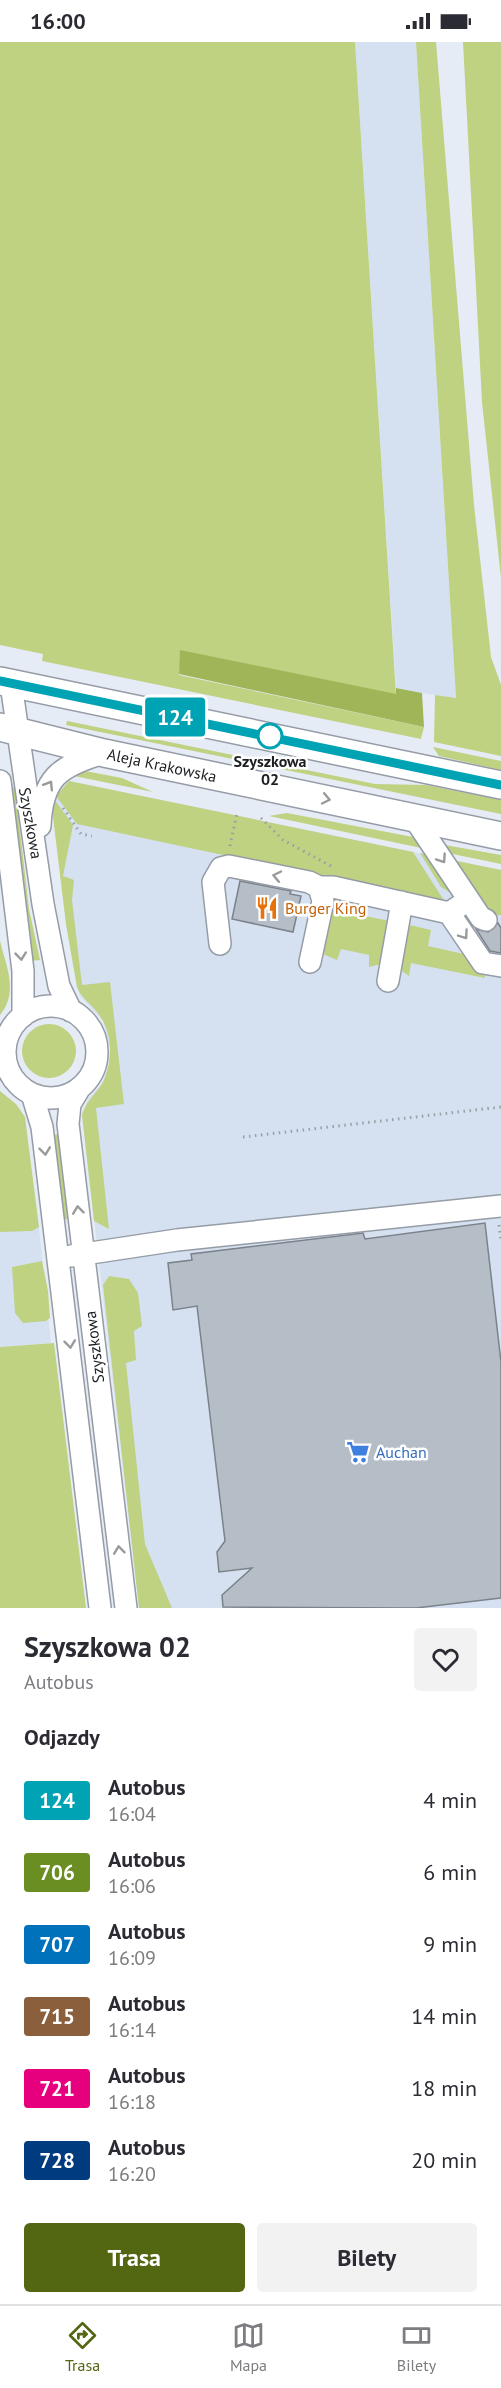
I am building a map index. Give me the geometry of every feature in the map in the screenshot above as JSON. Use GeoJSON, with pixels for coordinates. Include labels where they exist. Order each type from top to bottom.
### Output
{"type":"FeatureCollection","features":[{"type":"Feature","properties":{"kind":"main road"},"geometry":{"type":"LineString","coordinates":[[6,683],[501,785]]}},
{"type":"Feature","properties":{"kind":"main road","name":"Aleja Krakowska"},"geometry":{"type":"LineString","coordinates":[[5,730],[104,753],[501,836]]}},
{"type":"Feature","properties":{"kind":"street","name":"Szyszkowa"},"geometry":{"type":"LineString","coordinates":[[6,683],[5,730],[38,863],[59,986],[72,1011]]}},
{"type":"Feature","properties":{"kind":"street"},"geometry":{"type":"LineString","coordinates":[[38,863],[41,800],[48,785],[70,764],[104,753]]}},
{"type":"Feature","properties":{"kind":"street","name":"Szyszkowa"},"geometry":{"type":"LineString","coordinates":[[0,781],[23,971],[23,1016]]}},
{"type":"Feature","properties":{"kind":"street"},"geometry":{"type":"LineString","coordinates":[[414,818],[469,900],[494,920]]}},
{"type":"Feature","properties":{"kind":"street"},"geometry":{"type":"LineString","coordinates":[[220,944],[213,882],[220,868],[229,866],[448,913],[483,963],[501,966]]}},
{"type":"Feature","properties":{"kind":"street"},"geometry":{"type":"LineString","coordinates":[[310,962],[323,902],[319,887]]}},
{"type":"Feature","properties":{"kind":"street"},"geometry":{"type":"LineString","coordinates":[[448,913],[469,900]]}},
{"type":"Feature","properties":{"kind":"street"},"geometry":{"type":"LineString","coordinates":[[388,981],[402,902]]}},
{"type":"Feature","properties":{"kind":"street"},"geometry":{"type":"LineString","coordinates":[[52,1006],[72,1011],[89,1026],[97,1048],[93,1071],[79,1089],[56,1098],[32,1094],[15,1080],[3,1060],[8,1035],[23,1016],[41,1007],[52,1006]]}},
{"type":"Feature","properties":{"kind":"street","name":"Szyszkowa"},"geometry":{"type":"LineString","coordinates":[[79,1089],[70,1104],[68,1124],[126,1608]]}},
{"type":"Feature","properties":{"kind":"street","name":"Szyszkowa"},"geometry":{"type":"LineString","coordinates":[[32,1094],[42,1128],[100,1608]]}},
{"type":"Feature","properties":{"kind":"street"},"geometry":{"type":"LineString","coordinates":[[58,1258],[177,1240],[499,1213]]}},
{"type":"Feature","properties":{"kind":"path"},"geometry":{"type":"LineString","coordinates":[[58,802],[81,834],[92,836]]}},
{"type":"Feature","properties":{"kind":"path"},"geometry":{"type":"LineString","coordinates":[[229,866],[228,856],[237,813]]}},
{"type":"Feature","properties":{"kind":"path"},"geometry":{"type":"LineString","coordinates":[[261,818],[283,840],[342,872],[350,884],[348,890]]}},
{"type":"Feature","properties":{"kind":"path"},"geometry":{"type":"LineString","coordinates":[[243,1137],[501,1107]]}},
{"type":"Feature","properties":{"kind":"path"},"geometry":{"type":"LineString","coordinates":[[499,1213],[501,1241]]}},
{"type":"Feature","properties":{"kind":"shaded area"},"geometry":{"type":"Polygon","coordinates":[[[355,42],[416,42],[456,699],[396,688],[355,42]]]}},
{"type":"Feature","properties":{"kind":"shaded area"},"geometry":{"type":"Polygon","coordinates":[[[69,781],[501,870],[501,1608],[139,1608],[82,1115],[88,1099],[102,1084],[110,1061],[110,1048],[103,1021],[80,996],[66,924],[54,799],[69,781]]]}},
{"type":"Feature","properties":{"kind":"shaded area"},"geometry":{"type":"Polygon","coordinates":[[[0,1091],[21,1110],[38,1219],[51,1343],[0,1347],[0,1091]]]}},
{"type":"Feature","properties":{"kind":"green space"},"geometry":{"type":"Polygon","coordinates":[[[0,42],[355,42],[396,695],[181,651],[179,675],[424,727],[421,739],[42,661],[43,654],[0,645],[0,42]]]}},
{"type":"Feature","properties":{"kind":"green space"},"geometry":{"type":"Polygon","coordinates":[[[416,42],[436,42],[474,505],[491,657],[501,685],[501,756],[434,742],[435,695],[456,698],[416,42]]]}},
{"type":"Feature","properties":{"kind":"green space"},"geometry":{"type":"Polygon","coordinates":[[[463,42],[501,42],[501,578],[482,402],[463,42]]]}},
{"type":"Feature","properties":{"kind":"green space"},"geometry":{"type":"Polygon","coordinates":[[[180,650],[396,694],[396,688],[422,693],[424,727],[179,674],[180,650]]]}},
{"type":"Feature","properties":{"kind":"green space"},"geometry":{"type":"Polygon","coordinates":[[[67,721],[375,784],[426,785],[501,800],[501,814],[66,725],[67,721]]]}},
{"type":"Feature","properties":{"kind":"green space"},"geometry":{"type":"Polygon","coordinates":[[[433,747],[501,761],[501,770],[439,756],[433,747]]]}},
{"type":"Feature","properties":{"kind":"green space"},"geometry":{"type":"Polygon","coordinates":[[[85,771],[122,778],[153,792],[69,775],[85,771]]]}},
{"type":"Feature","properties":{"kind":"green space"},"geometry":{"type":"Polygon","coordinates":[[[69,781],[413,852],[445,902],[77,824],[56,796],[69,781]]]}},
{"type":"Feature","properties":{"kind":"green space"},"geometry":{"type":"Polygon","coordinates":[[[15,787],[29,909],[40,960],[31,961],[10,788],[15,787]]]}},
{"type":"Feature","properties":{"kind":"green space"},"geometry":{"type":"Polygon","coordinates":[[[54,799],[73,825],[63,876],[74,880],[72,900],[82,985],[110,982],[124,1104],[96,1108],[109,1229],[94,1221],[82,1115],[86,1105],[104,1080],[110,1054],[109,1036],[97,1012],[77,987],[66,924],[52,809],[54,799]]]}},
{"type":"Feature","properties":{"kind":"green space"},"geometry":{"type":"Polygon","coordinates":[[[287,813],[413,837],[426,849],[269,816],[287,813]]]}},
{"type":"Feature","properties":{"kind":"green space"},"geometry":{"type":"Polygon","coordinates":[[[445,845],[501,855],[501,864],[448,853],[445,845]]]}},
{"type":"Feature","properties":{"kind":"green space"},"geometry":{"type":"Polygon","coordinates":[[[420,853],[431,855],[448,881],[449,892],[441,887],[420,853]]]}},
{"type":"Feature","properties":{"kind":"green space"},"geometry":{"type":"Polygon","coordinates":[[[452,860],[501,870],[501,915],[492,916],[452,860]]]}},
{"type":"Feature","properties":{"kind":"green space"},"geometry":{"type":"Polygon","coordinates":[[[334,896],[343,896],[340,911],[390,921],[381,964],[369,967],[369,955],[341,949],[337,960],[325,955],[322,949],[334,896]]]}},
{"type":"Feature","properties":{"kind":"green space"},"geometry":{"type":"Polygon","coordinates":[[[405,924],[431,930],[428,946],[473,956],[483,970],[485,978],[411,963],[409,976],[399,969],[405,924]]]}},
{"type":"Feature","properties":{"kind":"green space"},"geometry":{"type":"Polygon","coordinates":[[[0,941],[8,969],[10,988],[6,1006],[0,1015],[0,941]]]}},
{"type":"Feature","properties":{"kind":"green space"},"geometry":{"type":"Polygon","coordinates":[[[44,1024],[54,1024],[64,1028],[72,1036],[76,1051],[72,1066],[64,1074],[54,1078],[44,1078],[34,1074],[26,1066],[22,1056],[22,1046],[26,1036],[34,1028],[44,1024]]]}},
{"type":"Feature","properties":{"kind":"green space"},"geometry":{"type":"Polygon","coordinates":[[[0,1091],[16,1104],[25,1117],[39,1227],[32,1231],[0,1232],[0,1091]]]}},
{"type":"Feature","properties":{"kind":"green space"},"geometry":{"type":"Polygon","coordinates":[[[60,1134],[70,1219],[62,1220],[51,1135],[60,1134]]]}},
{"type":"Feature","properties":{"kind":"green space"},"geometry":{"type":"Polygon","coordinates":[[[42,1261],[50,1318],[46,1321],[23,1323],[15,1313],[12,1267],[42,1261]]]}},
{"type":"Feature","properties":{"kind":"green space"},"geometry":{"type":"Polygon","coordinates":[[[109,1276],[129,1279],[138,1293],[142,1326],[134,1331],[136,1360],[126,1363],[145,1544],[172,1608],[139,1608],[103,1285],[109,1276]]]}},
{"type":"Feature","properties":{"kind":"green space"},"geometry":{"type":"Polygon","coordinates":[[[54,1343],[86,1608],[0,1608],[0,1347],[54,1343]]]}},
{"type":"Feature","properties":{"kind":"building","name":"Burger King"},"geometry":{"type":"Polygon","coordinates":[[[240,881],[291,891],[290,894],[301,896],[293,932],[232,919],[240,881]]]}},
{"type":"Feature","properties":{"kind":"building"},"geometry":{"type":"Polygon","coordinates":[[[498,923],[501,928],[501,953],[490,951],[476,929],[488,932],[498,923]]]}},
{"type":"Feature","properties":{"kind":"building","name":"Auchan"},"geometry":{"type":"Polygon","coordinates":[[[485,1223],[501,1362],[501,1598],[416,1608],[223,1607],[222,1595],[252,1568],[219,1572],[217,1552],[225,1541],[197,1306],[173,1310],[168,1263],[192,1260],[191,1254],[363,1233],[365,1239],[485,1223]]]}},
{"type":"Feature","properties":{"kind":"bus line","name":"124"},"geometry":{"type":"LineString","coordinates":[[0,681],[501,785]]}},
{"type":"Feature","properties":{"kind":"place","name":"Szyszkowa 02"},"geometry":{"type":"Point","coordinates":[270,736]}},
{"type":"Feature","properties":{"kind":"place","name":"Burger King"},"geometry":{"type":"Point","coordinates":[267,908]}},
{"type":"Feature","properties":{"kind":"place","name":"Auchan"},"geometry":{"type":"Point","coordinates":[358,1452]}}]}
